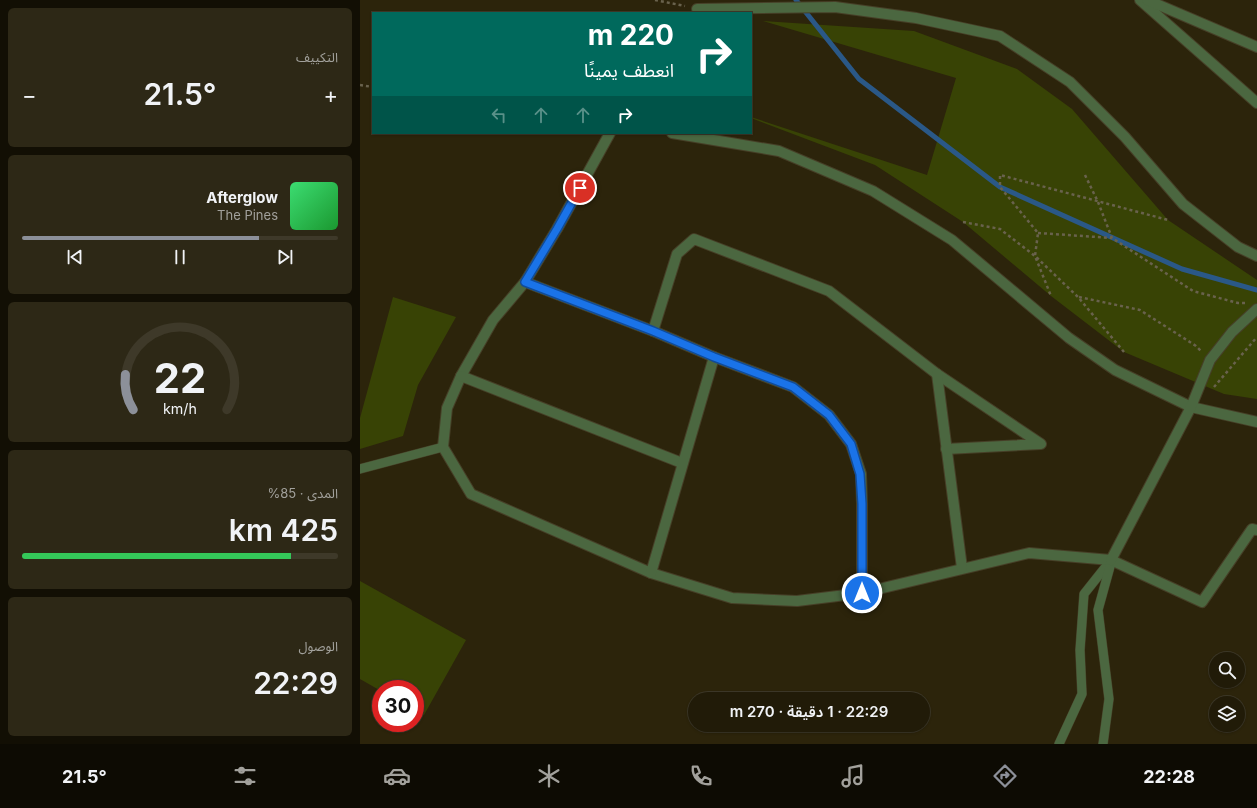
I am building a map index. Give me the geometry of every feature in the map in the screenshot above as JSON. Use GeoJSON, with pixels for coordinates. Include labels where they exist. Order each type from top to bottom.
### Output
{"type":"FeatureCollection","features":[{"type":"Feature","properties":{"kind":"street"},"geometry":{"type":"LineString","coordinates":[[694,11],[711,0]]}},
{"type":"Feature","properties":{"kind":"street"},"geometry":{"type":"LineString","coordinates":[[1140,0],[1257,103]]}},
{"type":"Feature","properties":{"kind":"street"},"geometry":{"type":"LineString","coordinates":[[1147,0],[1257,47]]}},
{"type":"Feature","properties":{"kind":"street"},"geometry":{"type":"LineString","coordinates":[[694,11],[794,4],[835,7],[916,18],[1000,36],[1070,82],[1125,137],[1183,204],[1238,247],[1257,256]]}},
{"type":"Feature","properties":{"kind":"street"},"geometry":{"type":"LineString","coordinates":[[609,134],[557,229],[525,282],[493,320],[461,376],[446,408],[442,447],[471,494],[651,573],[732,598],[796,601],[862,593],[1029,553],[1111,560],[1202,602],[1252,529],[1257,530]]}},
{"type":"Feature","properties":{"kind":"street"},"geometry":{"type":"LineString","coordinates":[[678,134],[778,151],[873,191],[952,240],[1069,338],[1115,370],[1191,407],[1257,422]]}},
{"type":"Feature","properties":{"kind":"street"},"geometry":{"type":"LineString","coordinates":[[653,331],[677,254],[694,239],[829,291],[937,374],[1040,444],[946,449]]}},
{"type":"Feature","properties":{"kind":"street"},"geometry":{"type":"LineString","coordinates":[[525,282],[793,387],[829,415],[851,444],[860,474],[862,504],[862,593]]}},
{"type":"Feature","properties":{"kind":"street"},"geometry":{"type":"LineString","coordinates":[[1111,560],[1191,407],[1210,360],[1254,306]]}},
{"type":"Feature","properties":{"kind":"street"},"geometry":{"type":"LineString","coordinates":[[651,573],[714,357]]}},
{"type":"Feature","properties":{"kind":"street"},"geometry":{"type":"LineString","coordinates":[[937,374],[962,568]]}},
{"type":"Feature","properties":{"kind":"street"},"geometry":{"type":"LineString","coordinates":[[461,376],[682,463]]}},
{"type":"Feature","properties":{"kind":"lane"},"geometry":{"type":"LineString","coordinates":[[360,469],[442,447]]}},
{"type":"Feature","properties":{"kind":"lane"},"geometry":{"type":"LineString","coordinates":[[1059,744],[1082,694],[1080,650],[1084,594],[1111,560]]}},
{"type":"Feature","properties":{"kind":"lane"},"geometry":{"type":"LineString","coordinates":[[1103,744],[1109,699],[1098,610],[1111,560]]}},
{"type":"Feature","properties":{"kind":"path"},"geometry":{"type":"LineString","coordinates":[[655,0],[694,11]]}},
{"type":"Feature","properties":{"kind":"path"},"geometry":{"type":"LineString","coordinates":[[360,85],[372,87]]}},
{"type":"Feature","properties":{"kind":"path"},"geometry":{"type":"LineString","coordinates":[[1168,220],[1000,175],[1000,187],[1038,233],[1112,238],[1193,291],[1254,306]]}},
{"type":"Feature","properties":{"kind":"path"},"geometry":{"type":"LineString","coordinates":[[1085,175],[1098,202],[1112,238]]}},
{"type":"Feature","properties":{"kind":"path"},"geometry":{"type":"LineString","coordinates":[[963,222],[1000,229],[1035,256],[1078,297],[1124,352]]}},
{"type":"Feature","properties":{"kind":"path"},"geometry":{"type":"LineString","coordinates":[[1038,233],[1035,256],[1051,296]]}},
{"type":"Feature","properties":{"kind":"path"},"geometry":{"type":"LineString","coordinates":[[1078,297],[1140,310],[1196,346],[1210,360]]}},
{"type":"Feature","properties":{"kind":"path"},"geometry":{"type":"LineString","coordinates":[[1212,389],[1257,337]]}},
{"type":"Feature","properties":{"kind":"green space"},"geometry":{"type":"Polygon","coordinates":[[[763,21],[914,31],[1017,69],[1072,109],[1168,220],[1257,280],[1257,399],[1224,394],[1124,352],[1051,296],[963,222],[875,165],[752,118],[927,175],[956,78],[763,21]]]}},
{"type":"Feature","properties":{"kind":"green space"},"geometry":{"type":"Polygon","coordinates":[[[393,297],[456,317],[418,385],[403,436],[360,449],[360,418],[393,297]]]}},
{"type":"Feature","properties":{"kind":"green space"},"geometry":{"type":"Polygon","coordinates":[[[360,581],[466,640],[424,715],[424,680],[372,680],[372,686],[360,679],[360,581]]]}},
{"type":"Feature","properties":{"kind":"waterway"},"geometry":{"type":"LineString","coordinates":[[796,0],[859,79],[1000,187],[1182,269],[1257,290]]}},
{"type":"Feature","properties":{"kind":"route"},"geometry":{"type":"LineString","coordinates":[[580,188],[525,282],[793,387],[829,415],[851,444],[860,474],[862,504],[862,593]]}}]}
